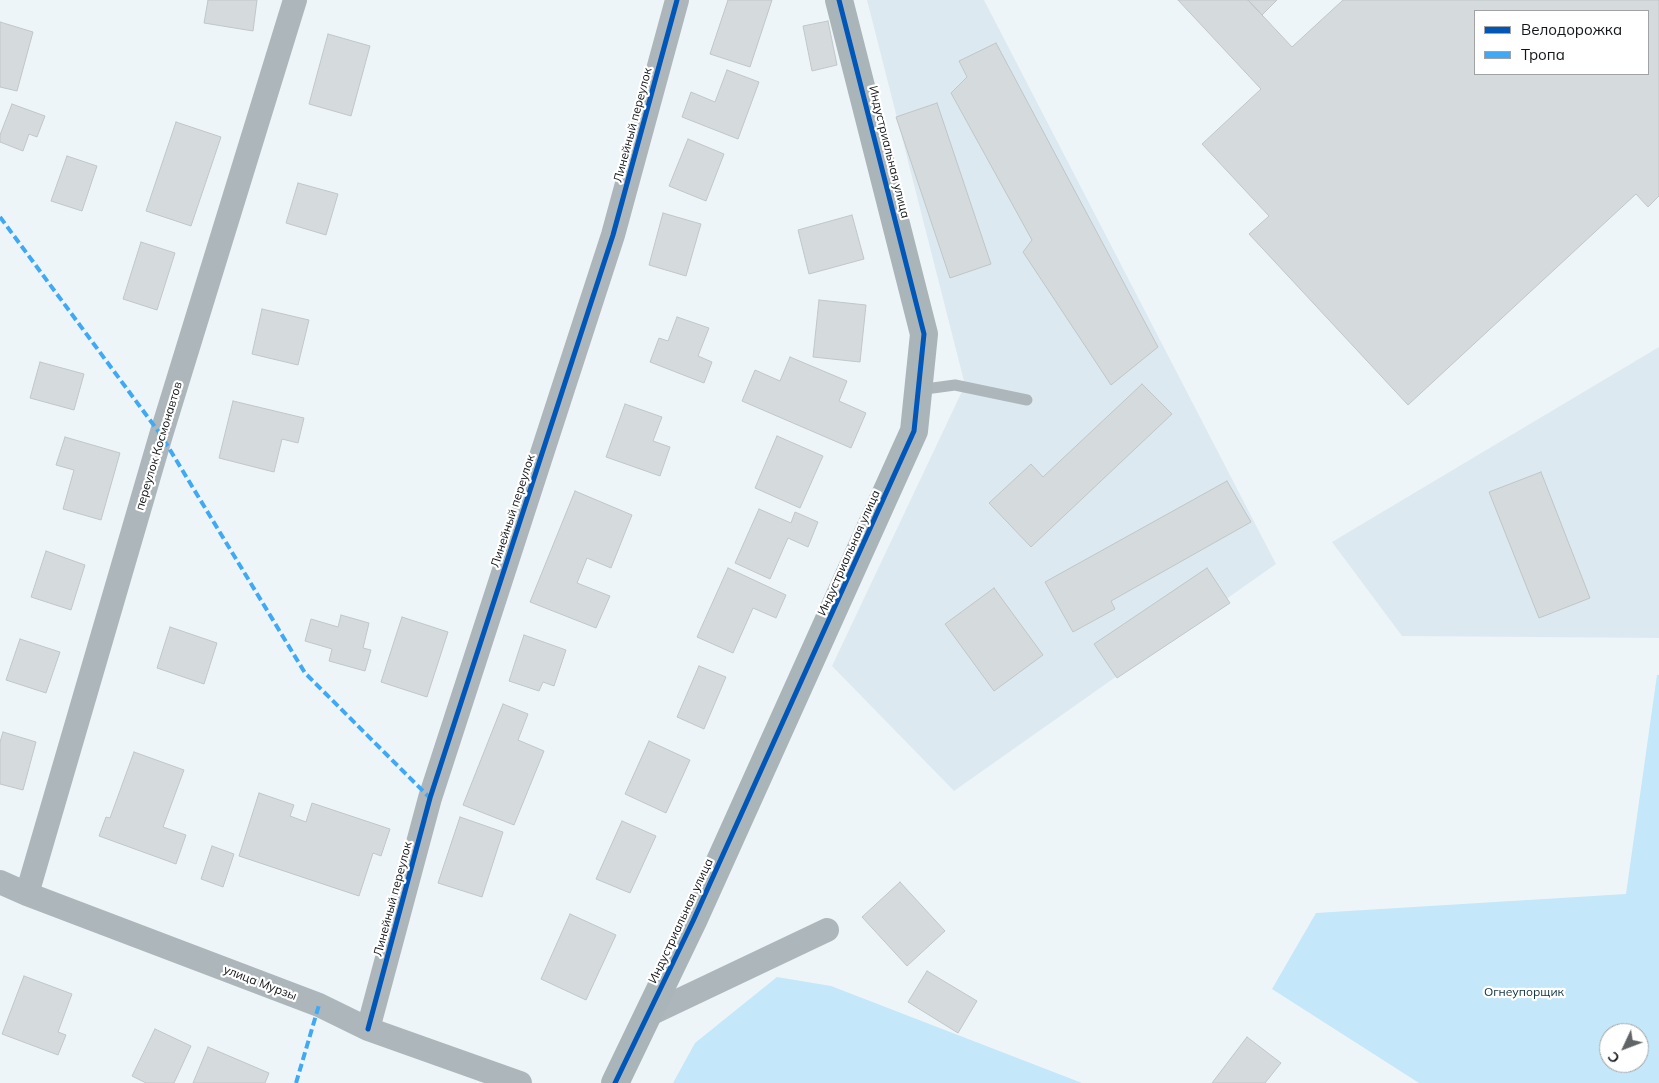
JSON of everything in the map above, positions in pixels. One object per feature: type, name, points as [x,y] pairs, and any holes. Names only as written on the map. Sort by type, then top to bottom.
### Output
[{"type":"street","name":"переулок Космонавтов","points":[[27,894],[162,435],[294,0]]},
{"type":"street","name":"Линейный переулок","points":[[368,1030],[430,798],[613,235],[677,0]]},
{"type":"street","name":"Индустриальная улица","points":[[615,1083],[697,912],[914,431],[924,334],[839,0]]},
{"type":"street","name":"улица Мурзы","points":[[0,882],[319,1005],[368,1030],[520,1083]]},
{"type":"street","points":[[648,1015],[827,930]]},
{"type":"lane","points":[[918,390],[955,385],[1027,400]]},
{"type":"shaded area","points":[[867,0],[984,0],[1276,564],[954,791],[832,666],[965,385]]},
{"type":"shaded area","points":[[1659,347],[1659,638],[1402,636],[1332,542]]},
{"type":"green space","name":"Огнеупорщик","points":[[1657,675],[1659,675],[1659,1083],[1419,1083],[1272,989],[1316,913],[1626,894]]},
{"type":"green space","points":[[777,977],[831,986],[1082,1083],[673,1083],[695,1043]]},
{"type":"building","points":[[208,0],[257,0],[253,31],[204,23]]},
{"type":"building","points":[[728,0],[772,0],[750,67],[710,54]]},
{"type":"building","points":[[1178,0],[1248,0],[1292,47],[1343,0],[1659,0],[1659,196],[1648,207],[1636,194],[1408,405],[1249,234],[1269,216],[1202,144],[1261,89]]},
{"type":"building","points":[[1248,0],[1277,0],[1262,15]]},
{"type":"building","points":[[828,21],[837,65],[812,71],[803,26]]},
{"type":"building","points":[[0,22],[33,32],[17,91],[0,87]]},
{"type":"building","points":[[328,34],[370,46],[351,116],[309,104]]},
{"type":"building","points":[[996,43],[1158,347],[1111,385],[1023,252],[1032,240],[951,93],[967,77],[959,61]]},
{"type":"building","points":[[727,70],[759,82],[738,139],[682,117],[691,92],[715,102]]},
{"type":"building","points":[[937,103],[991,264],[950,278],[896,117]]},
{"type":"building","points":[[12,104],[45,116],[37,137],[29,134],[23,151],[0,142],[0,135]]},
{"type":"building","points":[[176,122],[221,137],[191,226],[146,211]]},
{"type":"building","points":[[688,139],[724,154],[706,201],[669,186]]},
{"type":"building","points":[[67,156],[97,166],[82,211],[51,201]]},
{"type":"building","points":[[298,183],[338,194],[326,235],[286,223]]},
{"type":"building","points":[[663,213],[701,224],[686,276],[649,265]]},
{"type":"building","points":[[852,215],[864,259],[809,274],[798,230]]},
{"type":"building","points":[[141,242],[175,253],[157,310],[123,299]]},
{"type":"building","points":[[819,300],[866,305],[860,362],[813,357]]},
{"type":"building","points":[[262,309],[309,320],[298,365],[252,354]]},
{"type":"building","points":[[677,317],[709,328],[698,356],[712,362],[704,383],[650,362],[659,338],[668,341]]},
{"type":"building","points":[[790,357],[847,381],[839,401],[866,413],[851,448],[742,401],[755,370],[780,381]]},
{"type":"building","points":[[40,362],[84,374],[74,410],[30,398]]},
{"type":"building","points":[[1142,384],[1172,414],[1031,547],[989,503],[1031,464],[1043,477]]},
{"type":"building","points":[[233,401],[304,418],[298,443],[282,439],[274,472],[219,458]]},
{"type":"building","points":[[625,404],[662,417],[653,441],[670,447],[660,476],[606,457]]},
{"type":"building","points":[[777,436],[823,456],[800,508],[755,488]]},
{"type":"building","points":[[65,437],[120,453],[101,520],[63,509],[74,470],[56,465]]},
{"type":"building","points":[[1541,472],[1590,598],[1539,618],[1489,492]]},
{"type":"building","points":[[1227,481],[1251,522],[1111,601],[1115,609],[1073,632],[1045,582]]},
{"type":"building","points":[[575,491],[632,515],[611,568],[587,558],[577,583],[610,596],[596,628],[530,602]]},
{"type":"building","points":[[759,509],[791,523],[795,512],[818,522],[808,547],[788,538],[770,579],[735,563]]},
{"type":"building","points":[[46,551],[85,565],[71,610],[31,597]]},
{"type":"building","points":[[728,568],[786,595],[776,618],[753,608],[733,653],[697,637]]},
{"type":"building","points":[[1207,568],[1230,603],[1117,678],[1094,644]]},
{"type":"building","points":[[994,588],[1043,655],[994,691],[945,624]]},
{"type":"building","points":[[341,615],[369,623],[363,648],[371,650],[365,671],[329,661],[332,649],[305,641],[311,619],[338,627]]},
{"type":"building","points":[[402,617],[448,632],[427,697],[381,682]]},
{"type":"building","points":[[170,627],[217,643],[204,684],[157,668]]},
{"type":"building","points":[[524,635],[566,650],[554,686],[543,682],[539,691],[509,681]]},
{"type":"building","points":[[20,639],[60,652],[46,693],[6,680]]},
{"type":"building","points":[[699,666],[726,677],[704,729],[677,717]]},
{"type":"building","points":[[503,704],[528,714],[518,740],[544,751],[514,825],[463,805]]},
{"type":"building","points":[[3,732],[36,742],[23,790],[0,784],[0,742]]},
{"type":"building","points":[[649,741],[690,760],[666,813],[625,794]]},
{"type":"building","points":[[134,752],[184,770],[163,827],[186,835],[176,864],[99,836],[106,817],[110,818]]},
{"type":"building","points":[[259,793],[294,805],[290,816],[306,822],[312,803],[390,829],[381,856],[373,853],[359,896],[239,856]]},
{"type":"building","points":[[460,817],[503,832],[482,897],[438,883]]},
{"type":"building","points":[[622,821],[656,836],[630,893],[596,879]]},
{"type":"building","points":[[212,846],[234,854],[223,887],[201,879]]},
{"type":"building","points":[[900,882],[945,931],[907,966],[862,917]]},
{"type":"building","points":[[570,914],[616,935],[586,1000],[541,979]]},
{"type":"building","points":[[927,971],[977,1001],[958,1033],[908,1002]]},
{"type":"building","points":[[24,976],[72,994],[58,1032],[66,1035],[58,1055],[2,1034]]},
{"type":"building","points":[[155,1029],[191,1046],[174,1083],[146,1083],[132,1076]]},
{"type":"building","points":[[1247,1037],[1281,1063],[1265,1083],[1212,1083]]},
{"type":"building","points":[[208,1047],[269,1073],[265,1083],[193,1083]]},
{"type":"marked path","points":[[0,217],[161,435],[305,673],[430,798]]},
{"type":"marked path","points":[[296,1083],[319,1005]]},
{"type":"cycle path","points":[[368,1029],[430,798],[613,235],[677,0]]},
{"type":"cycle path","points":[[615,1083],[693,921],[914,431],[924,334],[839,0]]}]
